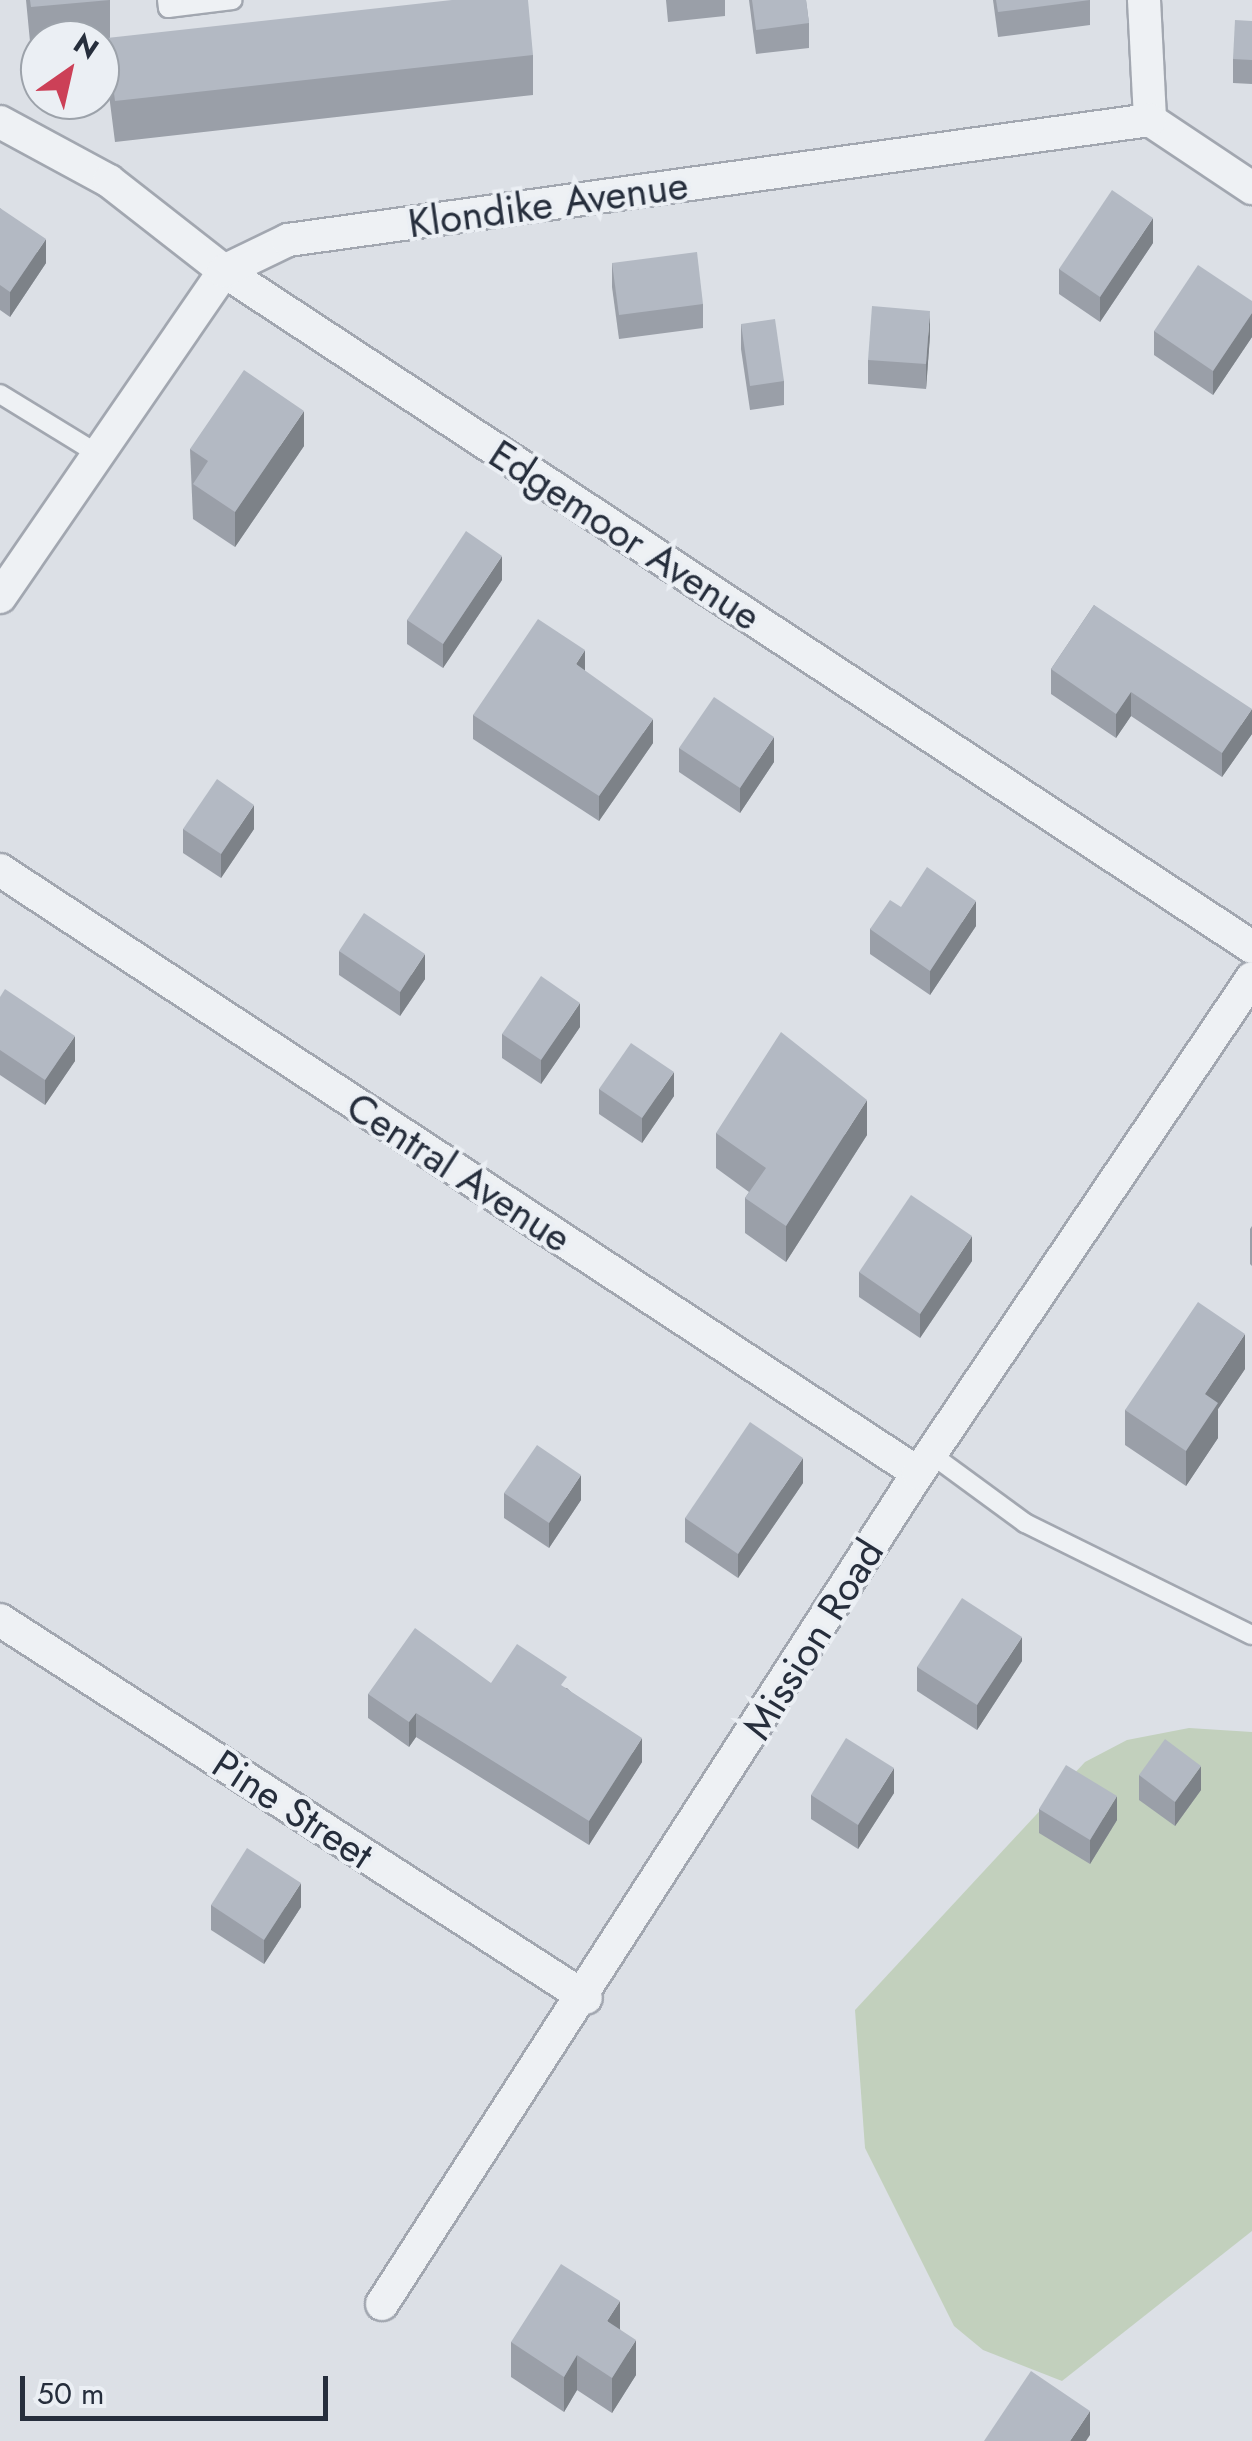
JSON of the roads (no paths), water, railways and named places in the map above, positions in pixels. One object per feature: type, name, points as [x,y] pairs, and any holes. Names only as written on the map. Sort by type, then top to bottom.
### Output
[{"type":"street","points":[[1144,0],[1150,120],[1252,188]]},
{"type":"street","name":"Klondike Avenue","points":[[0,597],[224,271],[288,240],[1150,120]]},
{"type":"street","name":"Edgemoor Avenue","points":[[0,122],[109,181],[224,271],[1252,947]]},
{"type":"street","name":"Central Avenue","points":[[0,870],[924,1463]]},
{"type":"street","name":"Mission Road","points":[[382,2304],[586,1998],[924,1463],[1252,978]]},
{"type":"street","name":"Pine Street","points":[[0,1620],[586,1998]]},
{"type":"lane","points":[[167,0],[168,8],[234,0]]},
{"type":"lane","points":[[0,394],[98,454]]},
{"type":"lane","points":[[924,1463],[1024,1523],[1252,1634]]}]
